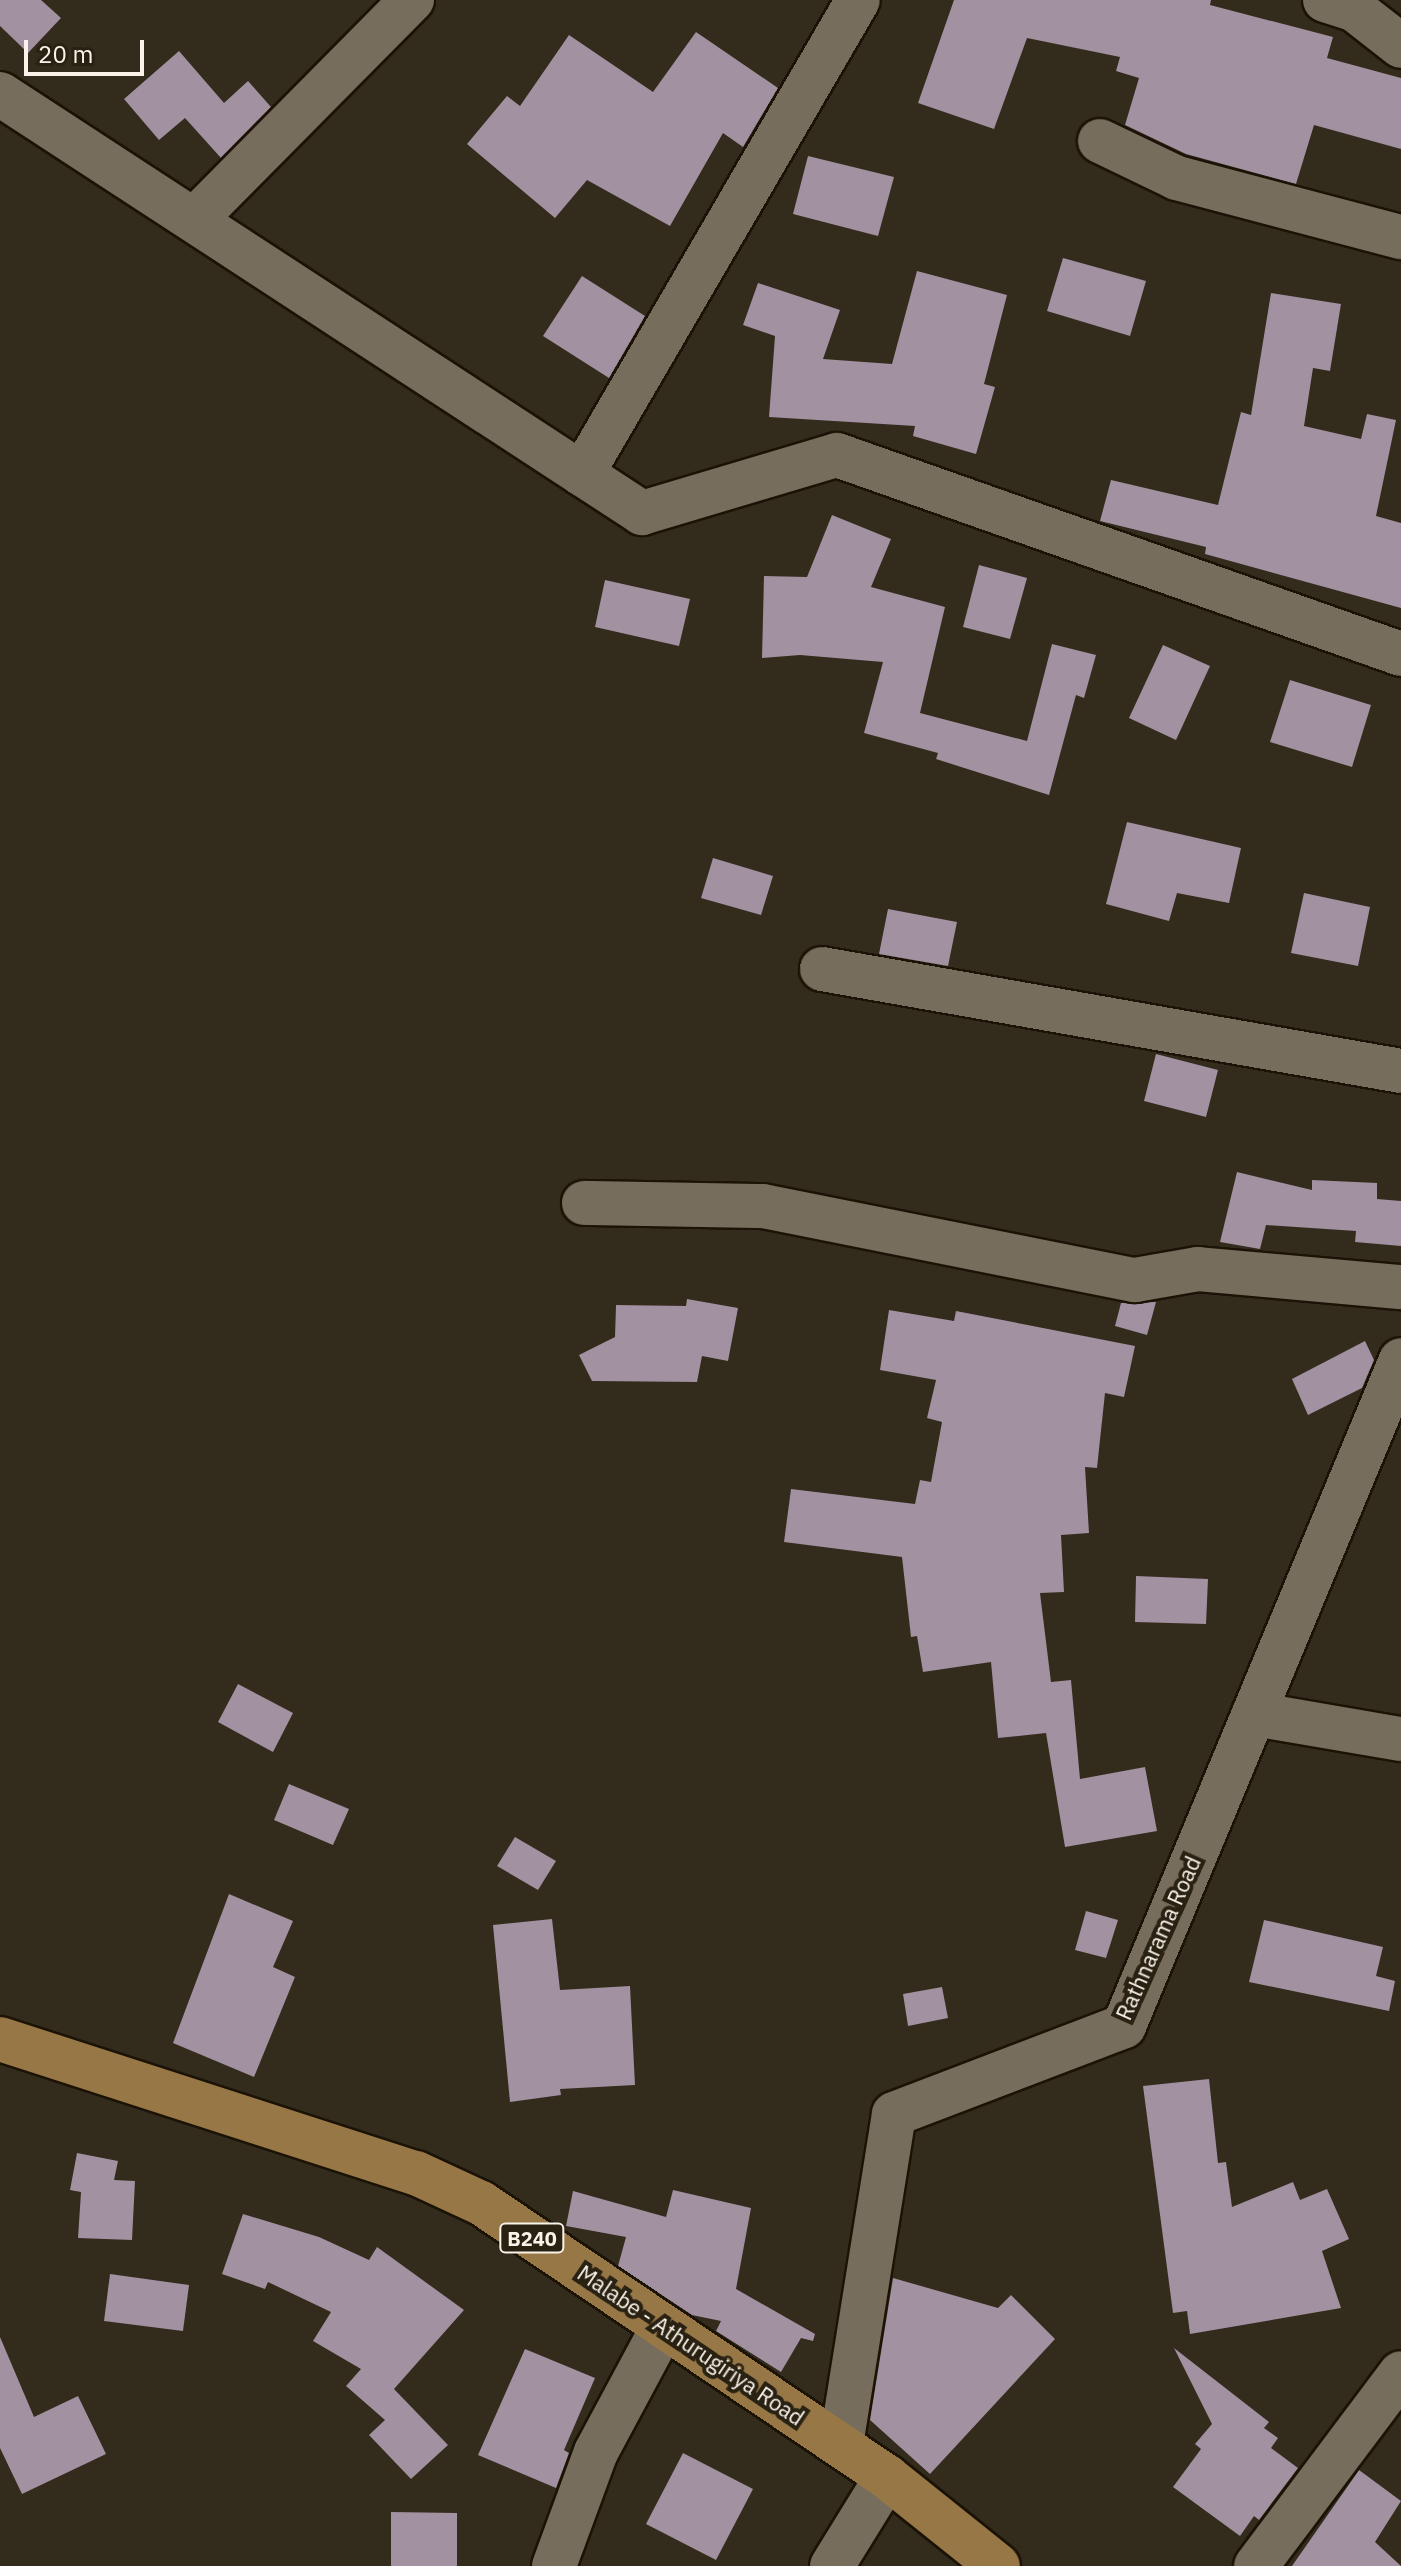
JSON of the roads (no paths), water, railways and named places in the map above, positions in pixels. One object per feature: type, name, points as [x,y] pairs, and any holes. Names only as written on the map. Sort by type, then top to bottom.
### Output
[{"type":"main road","name":"Malabe - Athurugiriya Road","points":[[0,2039],[416,2173],[481,2203],[887,2477],[998,2566]]},
{"type":"street","points":[[194,220],[412,0]]},
{"type":"street","points":[[582,474],[858,0]]},
{"type":"street","points":[[1325,0],[1355,10],[1401,46]]},
{"type":"street","points":[[0,94],[642,513],[837,455],[1401,654]]},
{"type":"street","points":[[1100,141],[1177,178],[1401,237]]},
{"type":"street","points":[[822,969],[1401,1071]]},
{"type":"street","points":[[584,1203],[763,1206],[1135,1280],[1198,1269],[1401,1287]]},
{"type":"street","name":"Rathnarama Road","points":[[841,2445],[894,2114],[1124,2026],[1401,1360]]},
{"type":"street","points":[[1254,1714],[1401,1739]]},
{"type":"street","points":[[554,2566],[596,2452],[663,2327]]},
{"type":"street","points":[[1256,2566],[1401,2373]]},
{"type":"street","points":[[832,2566],[887,2477]]}]
